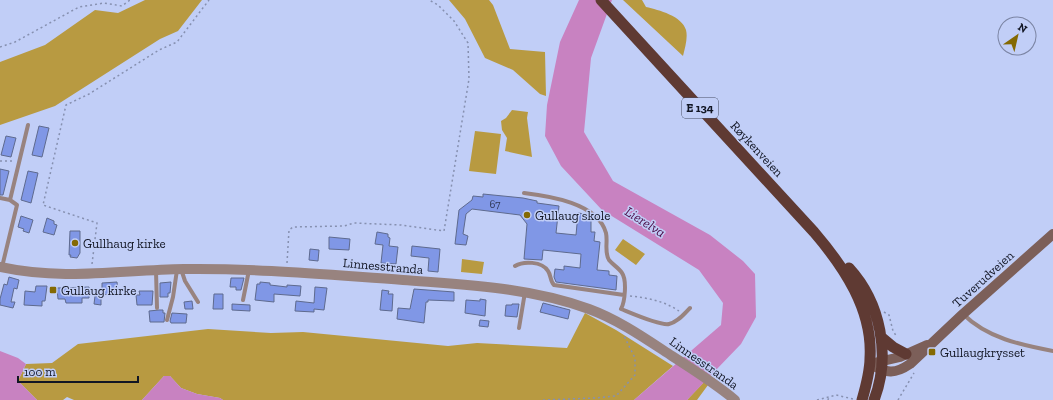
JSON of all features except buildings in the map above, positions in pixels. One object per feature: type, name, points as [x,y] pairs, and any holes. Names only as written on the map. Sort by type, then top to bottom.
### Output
[{"type":"highway","name":"Røykenveien","points":[[601,0],[859,280],[868,295],[876,315],[881,337],[882,366],[874,400]]},
{"type":"highway","name":"Røykenveien","points":[[828,247],[846,274],[860,301],[868,332],[870,364],[862,400]]},
{"type":"highway","points":[[881,337],[892,347],[906,354]]},
{"type":"main road","name":"Tuverudveien","points":[[870,364],[882,366],[892,372],[900,371],[918,358],[963,314],[1053,234]]},
{"type":"main road","name":"Tuverudveien","points":[[882,366],[931,344]]},
{"type":"street","name":"Linnesstranda","points":[[1,267],[30,273],[53,275],[179,269],[249,269],[459,285],[525,292],[567,301],[623,325],[710,381],[735,400]]},
{"type":"lane","points":[[10,200],[28,125]]},
{"type":"lane","points":[[524,193],[557,198],[570,203],[592,214],[601,223],[606,234],[606,254],[622,274],[625,282],[623,305],[621,309],[668,324],[672,323],[690,308]]},
{"type":"lane","points":[[0,198],[10,200],[17,205],[1,267]]},
{"type":"lane","points":[[515,266],[519,264],[539,264],[546,268],[554,285],[624,295]]},
{"type":"lane","points":[[179,269],[198,302]]},
{"type":"lane","points":[[167,320],[179,269]]},
{"type":"lane","points":[[243,300],[249,269]]},
{"type":"lane","points":[[156,270],[157,308]]},
{"type":"lane","points":[[519,328],[525,292]]},
{"type":"lane","points":[[963,314],[978,327],[998,336],[1053,351]]},
{"type":"path","points":[[0,47],[15,42],[79,7],[104,3],[122,6],[130,0]]},
{"type":"path","points":[[92,274],[93,245],[97,223],[43,205],[66,105],[89,94],[158,50],[177,42],[209,0]]},
{"type":"path","points":[[286,272],[289,230],[293,227],[344,226],[354,223],[401,225],[444,231],[469,79],[468,43],[454,21],[438,5],[430,0]]},
{"type":"path","points":[[0,160],[11,162],[15,160],[20,162]]},
{"type":"path","points":[[624,295],[651,299],[672,306],[684,314]]},
{"type":"path","points":[[876,315],[884,312],[889,315],[894,333],[900,341]]},
{"type":"path","points":[[543,400],[616,396],[635,375],[635,358],[623,334]]},
{"type":"path","points":[[898,400],[917,369]]},
{"type":"path","points":[[817,400],[829,396],[840,395],[856,400]]},
{"type":"path","points":[[828,400],[829,396]]},
{"type":"shaded area","points":[[145,0],[202,0],[178,31],[160,39],[55,106],[0,125],[0,62],[45,45],[95,10],[118,13]]},
{"type":"shaded area","points":[[449,0],[489,0],[493,5],[510,49],[545,52],[546,96],[540,94],[513,70],[485,58],[465,19]]},
{"type":"shaded area","points":[[623,0],[642,0],[646,7],[669,14],[680,21],[684,25],[687,33],[683,56]]},
{"type":"shaded area","points":[[512,110],[528,112],[527,118],[532,157],[505,151],[507,138],[502,130],[501,121],[506,118]]},
{"type":"shaded area","points":[[475,131],[501,134],[496,174],[469,171]]},
{"type":"shaded area","points":[[623,239],[645,254],[636,265],[615,250]]},
{"type":"shaded area","points":[[462,259],[484,262],[482,274],[461,272]]},
{"type":"shaded area","points":[[585,313],[616,330],[673,366],[634,400],[223,400],[220,398],[197,394],[181,388],[170,376],[164,376],[142,400],[74,400],[67,397],[63,400],[37,400],[18,381],[26,364],[52,363],[78,344],[208,329],[271,333],[303,332],[448,346],[477,343],[567,348]]},
{"type":"shaded area","points":[[704,382],[708,385],[697,400],[687,400]]},
{"type":"water","name":"Lierelva","points":[[579,0],[612,0],[591,58],[584,132],[613,181],[710,235],[743,261],[755,274],[756,317],[741,344],[687,400],[634,400],[721,325],[723,303],[699,270],[602,210],[561,166],[545,136],[547,105],[560,42]]},
{"type":"water","points":[[0,351],[18,358],[26,364],[18,381],[37,400],[0,400]]},
{"type":"water","points":[[164,376],[170,376],[181,388],[197,394],[220,398],[223,400],[142,400]]},
{"type":"place","name":"Gullaug skole","points":[[527,215]]},
{"type":"place","name":"Gullhaug kirke","points":[[75,243]]},
{"type":"place","name":"Gullaug kirke","points":[[53,290]]},
{"type":"place","name":"Gullaugkrysset","points":[[932,352]]}]
